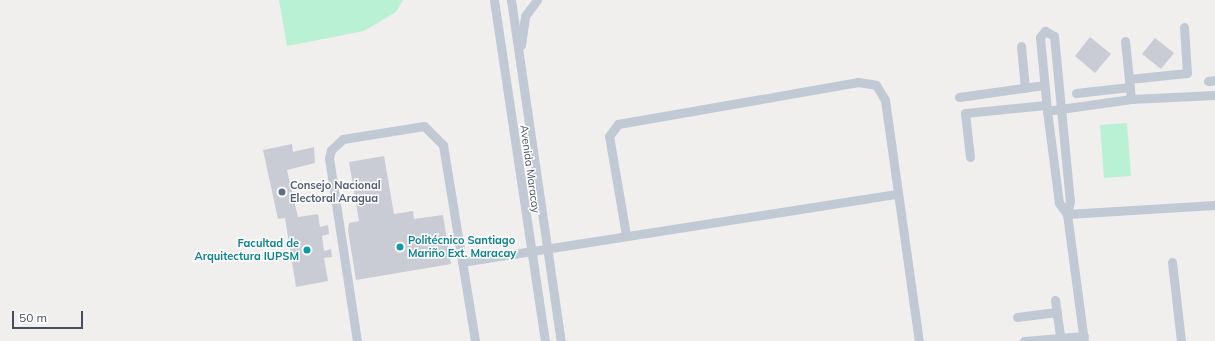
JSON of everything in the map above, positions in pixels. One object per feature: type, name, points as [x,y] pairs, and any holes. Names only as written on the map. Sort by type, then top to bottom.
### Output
[{"type":"street","name":"Avenida Maracay","points":[[494,0],[530,253],[545,341]]},
{"type":"street","name":"Avenida Maracay","points":[[511,0],[561,341]]},
{"type":"street","points":[[519,52],[525,16],[537,0]]},
{"type":"street","points":[[1076,92],[1187,73],[1189,68],[1184,27]]},
{"type":"street","points":[[1024,341],[1060,337],[1084,339],[1067,214],[1070,201],[1059,109],[1054,36],[1049,31],[1040,36],[1046,108],[1059,203],[1067,214]]},
{"type":"street","points":[[1125,41],[1131,99]]},
{"type":"street","points":[[1021,46],[1025,88]]},
{"type":"street","points":[[626,235],[609,136],[618,124],[858,82],[876,85],[885,100],[897,194],[919,341]]},
{"type":"street","points":[[959,97],[1044,85]]},
{"type":"street","points":[[970,157],[965,113],[1046,108],[1059,109],[1131,99],[1215,95]]},
{"type":"street","points":[[356,341],[329,158],[337,143],[343,139],[424,126],[433,131],[443,145],[475,341]]},
{"type":"street","points":[[462,262],[530,253],[626,235],[897,194]]},
{"type":"street","points":[[1067,214],[1215,205]]},
{"type":"street","points":[[1172,262],[1181,341]]},
{"type":"street","points":[[1056,300],[1060,337]]},
{"type":"street","points":[[1017,317],[1057,312]]},
{"type":"green space","points":[[279,0],[403,0],[396,12],[364,31],[287,46]]},
{"type":"green space","points":[[1127,123],[1131,176],[1104,178],[1100,125]]},
{"type":"building","points":[[1090,37],[1111,54],[1095,73],[1075,56]]},
{"type":"building","points":[[1155,38],[1174,53],[1161,69],[1142,54]]},
{"type":"building","points":[[292,144],[293,152],[314,147],[315,163],[287,170],[298,217],[318,214],[320,227],[328,225],[329,234],[322,236],[324,251],[331,249],[332,257],[324,258],[328,281],[296,287],[285,218],[278,219],[263,150]]},
{"type":"building","name":"Politécnico Santiago Mariño Ext. Maracay","points":[[384,156],[394,214],[413,211],[414,219],[443,215],[451,264],[356,280],[348,230],[349,223],[359,221],[349,162]]},
{"type":"place","name":"Consejo Nacional Electoral Aragua","points":[[282,192]]},
{"type":"place","name":"Politécnico Santiago Mariño Ext. Maracay","points":[[400,247]]},
{"type":"place","name":"Facultad de Arquitectura IUPSM","points":[[307,250]]}]
